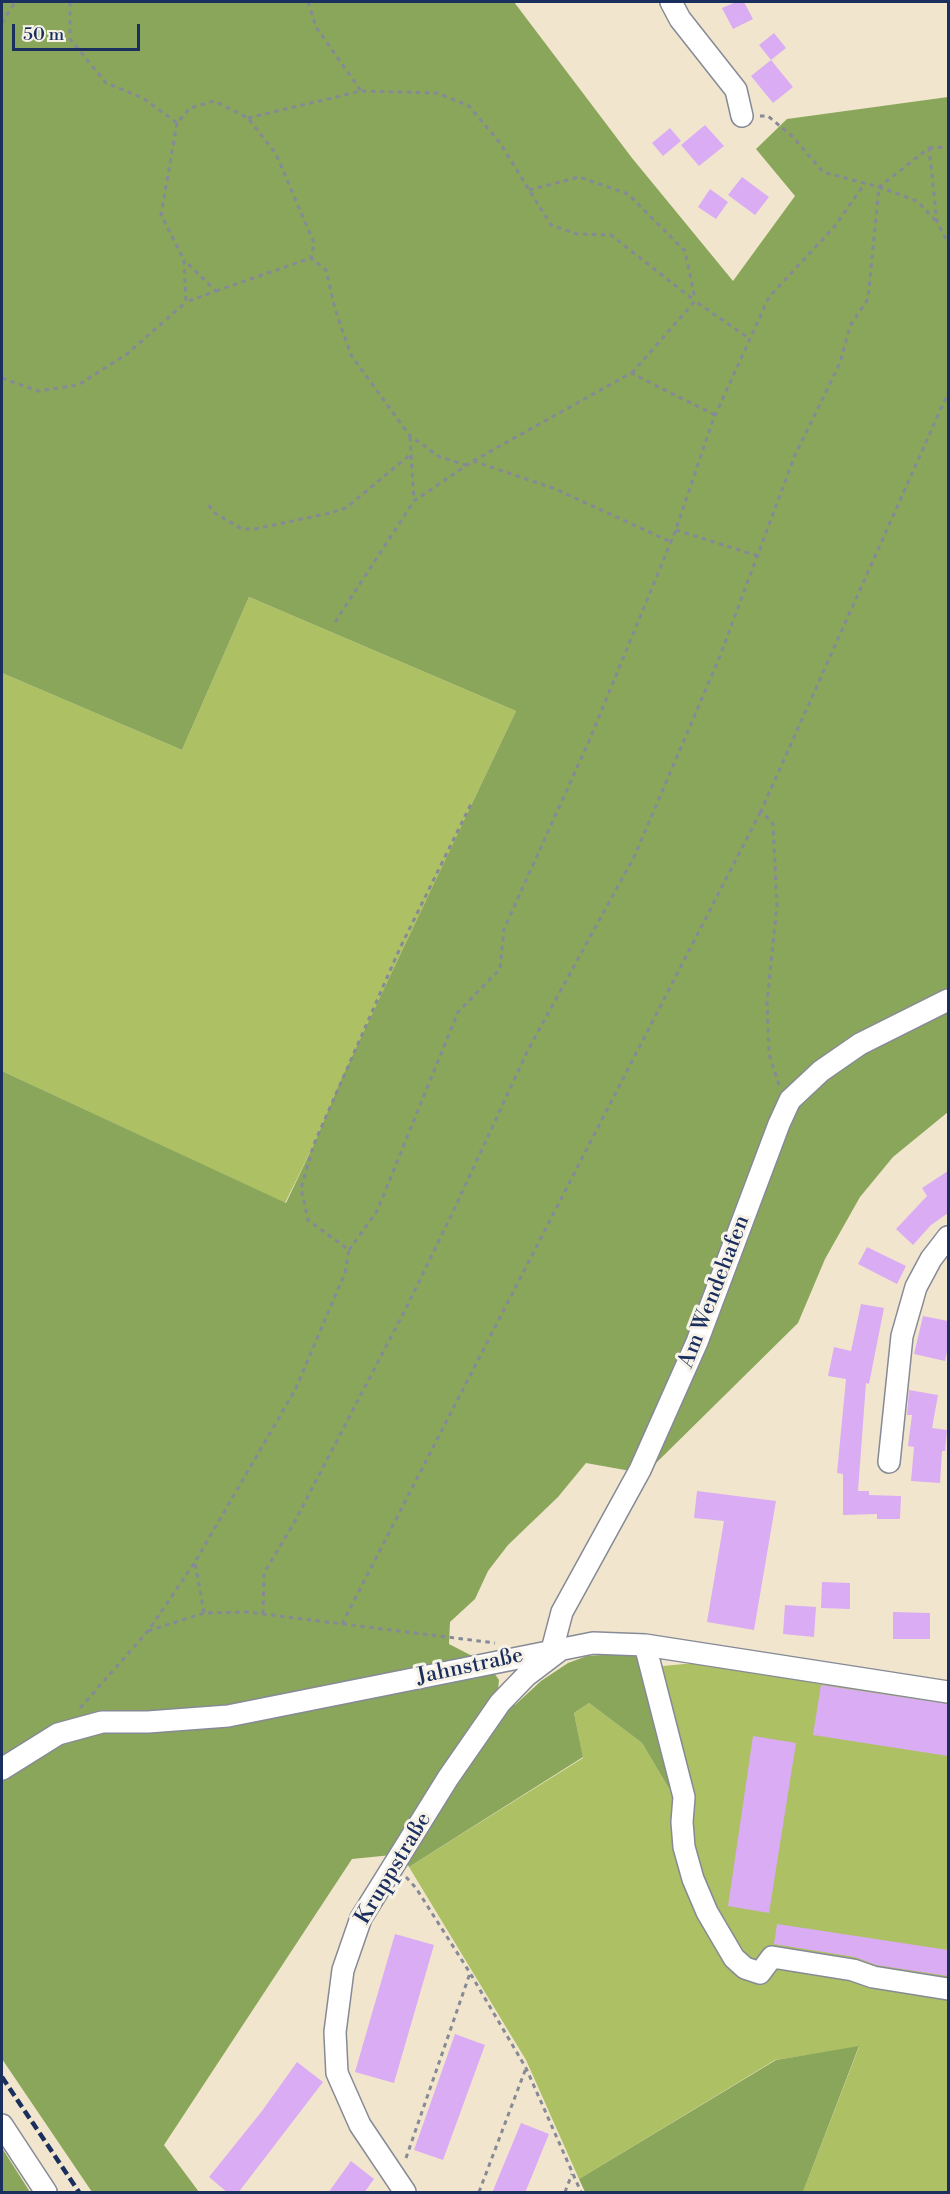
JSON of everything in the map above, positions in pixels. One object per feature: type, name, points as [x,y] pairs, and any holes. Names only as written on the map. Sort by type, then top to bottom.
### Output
[{"type":"street","points":[[671,2],[680,19],[736,90],[742,116]]},
{"type":"street","name":"Am Wendehafen","points":[[558,1649],[562,1612],[640,1470],[697,1342],[790,1100],[821,1071],[860,1044],[948,1000]]},
{"type":"street","points":[[889,1462],[902,1336],[916,1287],[931,1259],[948,1237]]},
{"type":"street","name":"Jahnstraße","points":[[2,1769],[58,1734],[102,1722],[147,1722],[228,1716],[593,1643],[645,1645],[948,1692]]},
{"type":"street","points":[[645,1645],[684,1797],[682,1822],[684,1847],[693,1879],[707,1912],[734,1958],[745,1968],[760,1973],[772,1957],[948,1989]]},
{"type":"street","name":"Kruppstraße","points":[[401,2187],[360,2125],[337,2073],[335,2032],[343,1970],[361,1918],[448,1778],[500,1703],[526,1676],[558,1649]]},
{"type":"street","points":[[2,2125],[46,2193]]},
{"type":"path","points":[[2,23],[15,2]]},
{"type":"path","points":[[72,2],[70,39],[106,83],[143,98],[177,123]]},
{"type":"path","points":[[308,2],[316,27],[361,91]]},
{"type":"path","points":[[248,118],[361,91],[437,93],[469,106],[500,143],[551,225],[577,234],[611,235],[695,301],[750,339]]},
{"type":"path","points":[[216,291],[184,260],[161,215],[177,123],[190,108],[214,100],[248,118],[276,154],[314,243],[311,258]]},
{"type":"path","points":[[742,116],[768,116],[793,137],[823,172],[879,187],[917,201],[937,222],[948,243]]},
{"type":"path","points":[[263,1614],[264,1573],[299,1514],[405,1310],[528,1050],[635,855],[720,656],[795,455],[840,363],[850,326],[868,299],[879,187],[929,148],[948,147]]},
{"type":"path","points":[[929,148],[937,222]]},
{"type":"path","points":[[528,190],[579,177],[628,194],[685,251],[695,301]]},
{"type":"path","points":[[80,1708],[148,1631],[195,1562],[295,1390],[345,1273],[349,1250],[376,1211],[458,1012],[500,969],[504,929],[589,741],[676,530],[715,415],[769,297],[835,226],[865,183]]},
{"type":"path","points":[[2,378],[38,391],[78,385],[127,354],[186,302],[311,258]]},
{"type":"path","points":[[311,258],[326,270],[335,309],[351,355],[410,436],[440,457],[466,465]]},
{"type":"path","points":[[184,260],[186,302]]},
{"type":"path","points":[[335,622],[414,501],[473,460],[631,373],[695,301]]},
{"type":"path","points":[[631,373],[715,415]]},
{"type":"path","points":[[342,1624],[761,811],[948,393]]},
{"type":"path","points":[[410,436],[414,501]]},
{"type":"path","points":[[210,505],[213,512],[242,529],[255,529],[330,513],[346,508],[411,454]]},
{"type":"path","points":[[473,460],[553,488],[671,542]]},
{"type":"path","points":[[676,530],[758,556]]},
{"type":"path","points":[[349,1250],[308,1220],[301,1188],[314,1144],[342,1077],[400,948],[471,804]]},
{"type":"path","points":[[761,811],[773,824],[777,904],[767,1003],[769,1054],[786,1109]]},
{"type":"path","points":[[195,1562],[204,1612]]},
{"type":"path","points":[[148,1631],[204,1612],[247,1612],[504,1644]]},
{"type":"path","points":[[396,1864],[416,1888],[526,2068],[581,2193]]},
{"type":"path","points":[[401,2187],[470,1973]]},
{"type":"path","points":[[478,2193],[526,2068]]},
{"type":"path","points":[[565,2193],[572,2174]]},
{"type":"green space","points":[[2,2],[514,2],[632,158],[733,281],[795,196],[756,149],[787,119],[948,97],[948,1112],[893,1157],[860,1197],[825,1259],[798,1323],[653,1466],[640,1470],[625,1470],[586,1463],[558,1497],[508,1545],[488,1571],[475,1599],[450,1622],[449,1644],[476,1658],[492,1670],[499,1680],[498,1690],[515,1705],[541,1681],[568,1663],[587,1656],[631,1653],[652,1667],[681,1783],[668,1787],[642,1743],[589,1703],[574,1713],[583,1757],[409,1867],[402,1854],[352,1859],[164,2145],[199,2192],[92,2192],[2,2059],[2,1071],[286,1203],[342,1077],[516,711],[249,597],[182,750],[2,673]]},
{"type":"green space","points":[[249,597],[516,711],[342,1077],[314,1144],[285,1203],[2,1071],[2,673],[182,750]]},
{"type":"green space","points":[[710,1664],[948,1697],[948,2192],[803,2192],[859,2047],[775,2060],[579,2179],[526,2060],[409,1867],[583,1758],[574,1713],[589,1703],[642,1743],[668,1787],[652,1667]]},
{"type":"green space","points":[[859,2046],[803,2192],[585,2192],[579,2179],[776,2060]]},
{"type":"green space","points":[[2,2148],[30,2192],[2,2192]]},
{"type":"building","points":[[736,2],[744,2],[753,19],[733,29],[722,8]]},
{"type":"building","points":[[774,33],[786,48],[771,60],[759,45]]},
{"type":"building","points":[[771,60],[793,87],[773,103],[751,76]]},
{"type":"building","points":[[705,125],[724,146],[699,166],[681,145]]},
{"type":"building","points":[[670,128],[681,141],[663,156],[652,143]]},
{"type":"building","points":[[742,177],[769,197],[755,215],[728,195]]},
{"type":"building","points":[[710,189],[728,202],[716,219],[698,207]]},
{"type":"building","points":[[948,1171],[948,1213],[931,1225],[913,1245],[896,1229],[927,1196],[922,1188]]},
{"type":"building","points":[[867,1247],[906,1266],[897,1284],[858,1264]]},
{"type":"building","points":[[861,1304],[884,1308],[869,1384],[866,1383],[858,1491],[869,1491],[869,1495],[901,1496],[900,1519],[877,1519],[877,1514],[843,1515],[843,1474],[837,1473],[846,1379],[828,1376],[834,1347],[851,1351]]},
{"type":"building","points":[[923,1316],[948,1321],[948,1347],[945,1361],[914,1354]]},
{"type":"building","points":[[909,1390],[938,1395],[932,1428],[947,1430],[945,1451],[942,1451],[940,1483],[911,1481],[914,1447],[908,1446],[912,1415],[907,1415]]},
{"type":"building","points":[[697,1491],[776,1501],[754,1630],[707,1622],[724,1521],[694,1518]]},
{"type":"building","points":[[822,1582],[850,1583],[850,1609],[821,1608]]},
{"type":"building","points":[[785,1605],[816,1607],[814,1637],[783,1634]]},
{"type":"building","points":[[893,1612],[930,1613],[930,1639],[893,1639]]},
{"type":"building","points":[[821,1685],[948,1704],[948,1756],[813,1735]]},
{"type":"building","points":[[753,1736],[796,1743],[769,1913],[728,1906]]},
{"type":"building","points":[[777,1924],[948,1950],[948,1976],[876,1965],[855,1957],[774,1944]]},
{"type":"building","points":[[395,1934],[434,1945],[394,2083],[355,2072]]},
{"type":"building","points":[[455,2034],[485,2045],[443,2160],[414,2150]]},
{"type":"building","points":[[297,2062],[323,2082],[238,2193],[228,2193],[209,2177],[262,2111]]},
{"type":"building","points":[[521,2123],[549,2134],[525,2193],[492,2193]]},
{"type":"building","points":[[351,2161],[374,2179],[364,2193],[328,2193]]},
{"type":"railway","points":[[2,2077],[79,2192]]}]
